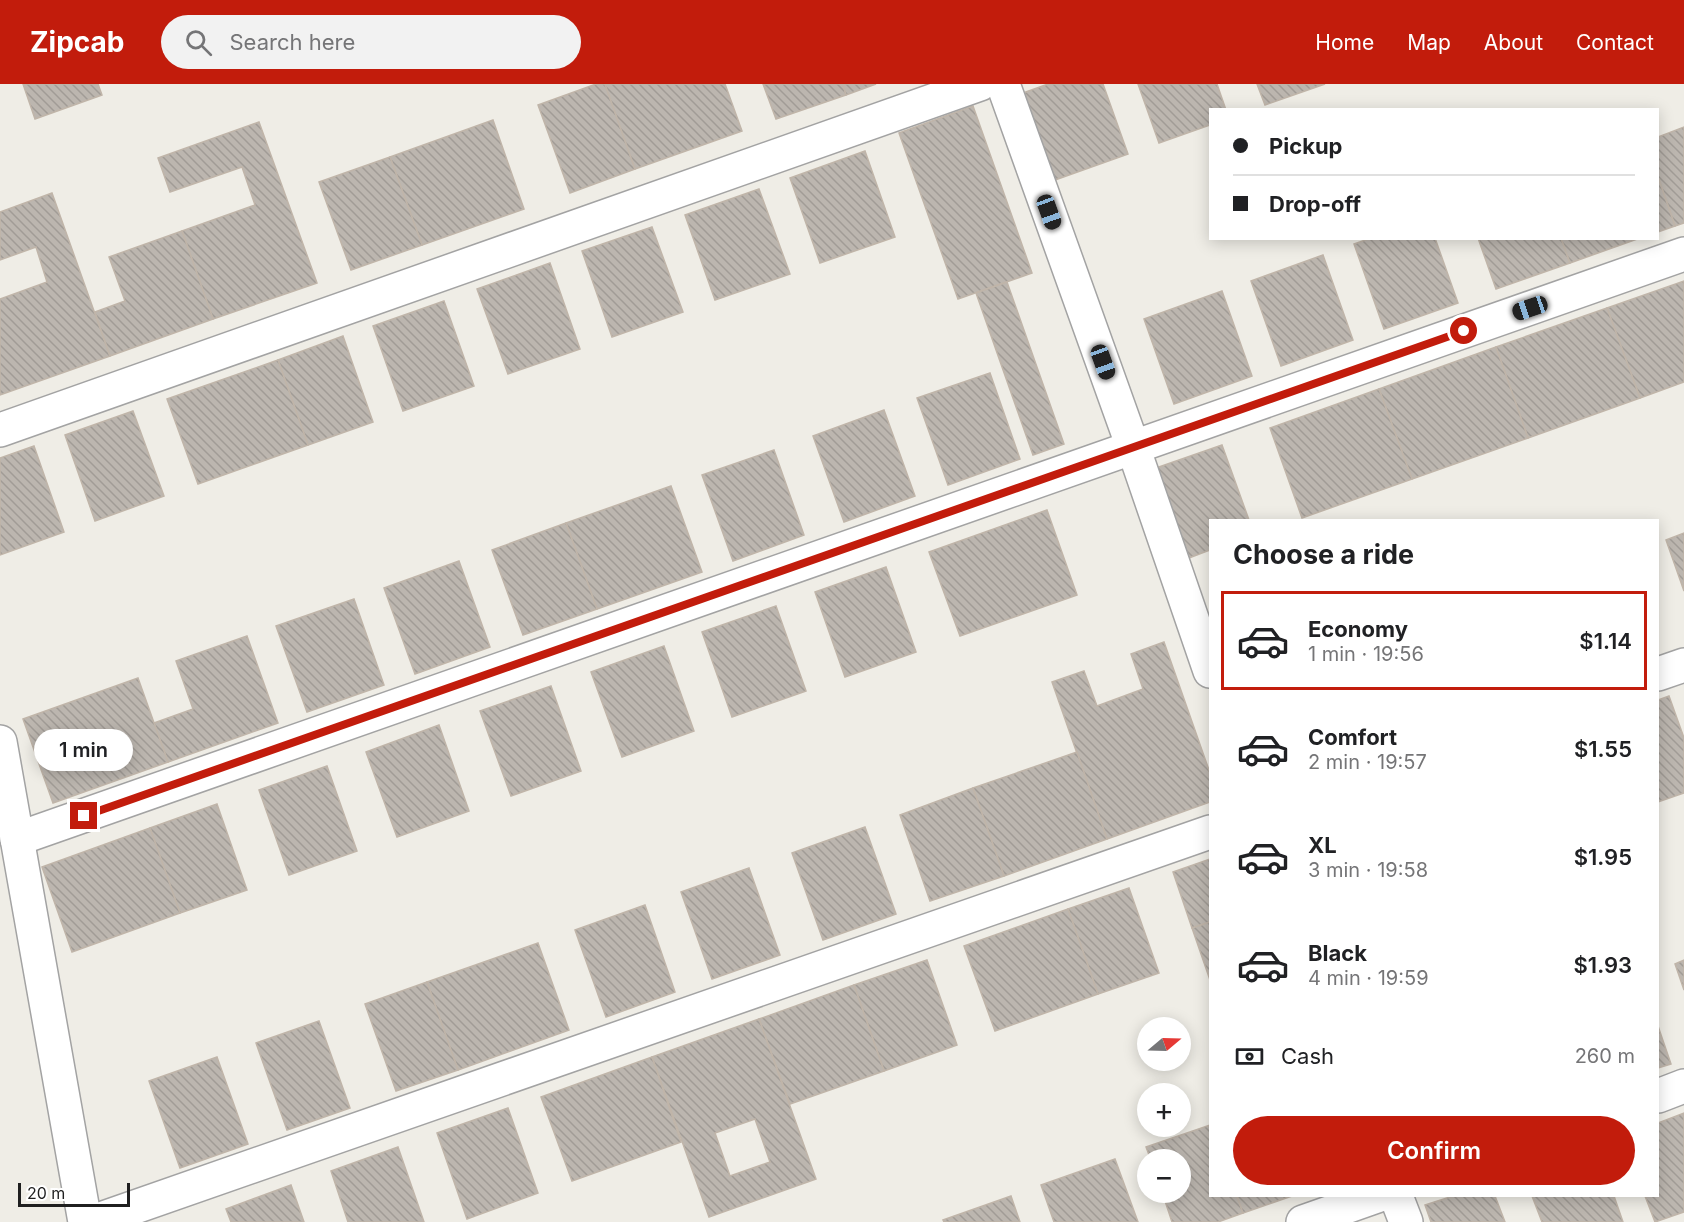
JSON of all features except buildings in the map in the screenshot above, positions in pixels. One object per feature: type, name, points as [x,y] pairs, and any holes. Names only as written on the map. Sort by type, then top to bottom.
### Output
[{"type":"street","points":[[0,430],[980,84]]},
{"type":"street","points":[[1003,84],[1133,447],[1209,668]]},
{"type":"street","points":[[17,839],[1684,254]]},
{"type":"street","points":[[1659,674],[1684,665]]},
{"type":"street","points":[[0,742],[85,1222]]},
{"type":"street","points":[[92,1222],[1209,832]]},
{"type":"street","points":[[1659,1096],[1684,1086]]},
{"type":"street","points":[[1303,1222],[1374,1197]]},
{"type":"street","points":[[1396,1197],[1406,1222]]},
{"type":"route","points":[[84,816],[1464,331]]}]
